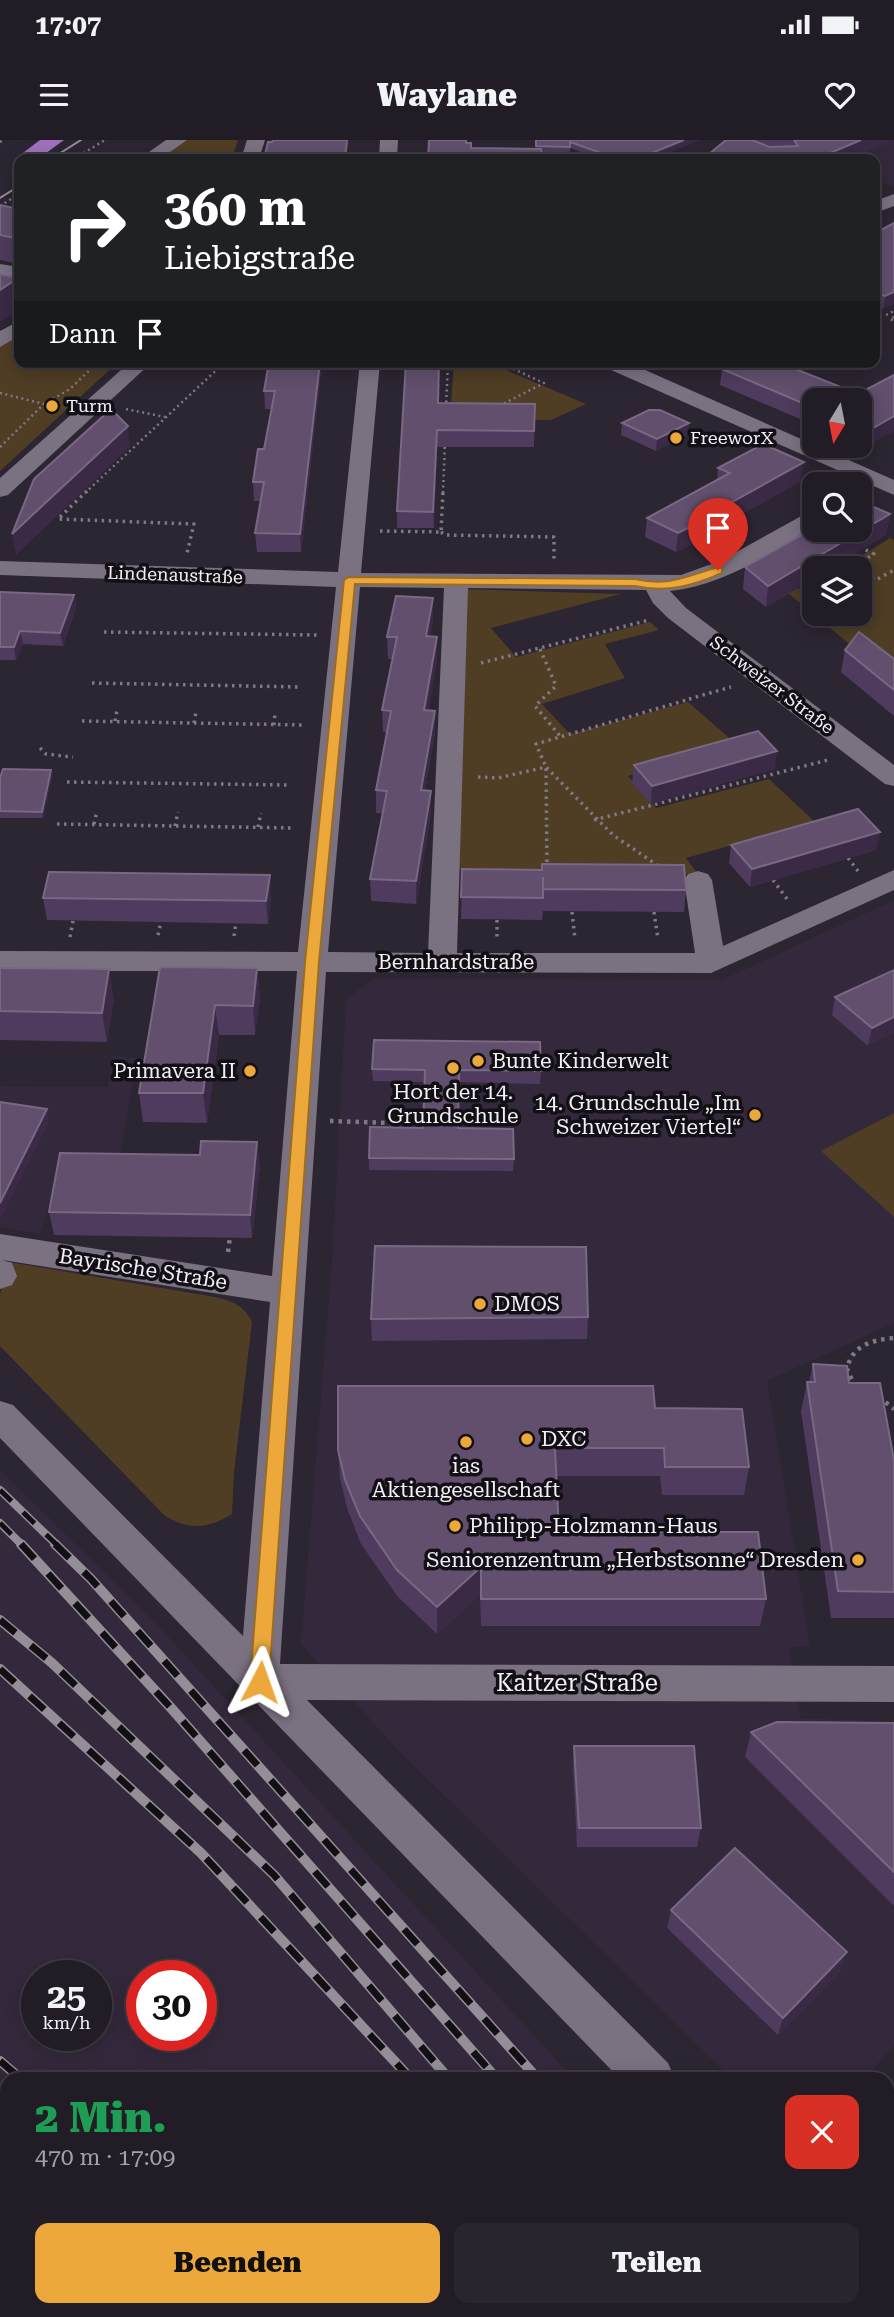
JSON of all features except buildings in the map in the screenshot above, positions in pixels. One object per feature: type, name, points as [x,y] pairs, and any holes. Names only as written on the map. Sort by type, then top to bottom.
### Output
[{"type":"main road","points":[[12,152],[54,140]]},
{"type":"street","points":[[156,154],[178,140]]},
{"type":"street","points":[[0,490],[135,368]]},
{"type":"street","points":[[260,1682],[286,1291],[302,1119],[312,962],[369,368]]},
{"type":"street","points":[[623,368],[881,481]]},
{"type":"street","name":"Lindenaustraße","points":[[0,568],[349,580],[635,582],[656,587],[695,581],[741,559],[802,523]]},
{"type":"street","points":[[442,962],[456,580]]},
{"type":"street","name":"Schweizer Straße","points":[[656,587],[661,598],[677,613],[765,677],[894,778]]},
{"type":"street","name":"Bernhardstraße","points":[[0,961],[711,963],[894,879]]},
{"type":"street","points":[[698,880],[711,963]]},
{"type":"street","name":"Bayrische Straße","points":[[0,1247],[286,1291]]},
{"type":"street","points":[[0,1415],[645,2072]]},
{"type":"street","name":"Kaitzer Straße","points":[[260,1682],[894,1684]]},
{"type":"path","points":[[82,154],[105,140]]},
{"type":"path","points":[[886,314],[894,311]]},
{"type":"path","points":[[1,445],[44,404],[70,389],[93,368]]},
{"type":"path","points":[[194,524],[58,519],[219,368]]},
{"type":"path","points":[[446,416],[448,368]]},
{"type":"path","points":[[494,409],[544,383],[511,368]]},
{"type":"path","points":[[0,393],[44,404]]},
{"type":"path","points":[[97,403],[166,418]]},
{"type":"path","points":[[441,532],[445,432]]},
{"type":"path","points":[[54,507],[68,510]]},
{"type":"path","points":[[355,531],[441,532],[445,536],[554,537],[553,581]]},
{"type":"path","points":[[864,549],[874,554],[871,556]]},
{"type":"path","points":[[741,559],[802,588]]},
{"type":"path","points":[[872,578],[876,580],[894,570]]},
{"type":"path","points":[[474,664],[677,613]]},
{"type":"path","points":[[136,633],[137,624]]},
{"type":"path","points":[[206,633],[207,625]]},
{"type":"path","points":[[290,634],[291,626]]},
{"type":"path","points":[[104,632],[342,635]]},
{"type":"path","points":[[540,649],[556,686],[535,706],[561,736]]},
{"type":"path","points":[[698,880],[682,880],[629,850],[594,820],[546,767],[537,744],[685,698],[690,699],[765,677]]},
{"type":"path","points":[[92,683],[301,687]]},
{"type":"path","points":[[115,721],[117,710]]},
{"type":"path","points":[[194,723],[196,712]]},
{"type":"path","points":[[274,724],[275,713]]},
{"type":"path","points":[[82,721],[333,726]]},
{"type":"path","points":[[40,748],[46,754],[73,757]]},
{"type":"path","points":[[594,820],[767,775],[771,777],[779,772],[859,751]]},
{"type":"path","points":[[449,776],[498,778],[546,767]]},
{"type":"path","points":[[546,767],[547,877]]},
{"type":"path","points":[[67,782],[288,785]]},
{"type":"path","points":[[94,824],[97,811]]},
{"type":"path","points":[[175,826],[178,812]]},
{"type":"path","points":[[258,827],[261,813]]},
{"type":"path","points":[[57,824],[323,829]]},
{"type":"path","points":[[302,1119],[424,1124]]},
{"type":"path","points":[[862,1392],[849,1377],[848,1361],[852,1353],[871,1341],[894,1338]]},
{"type":"path","points":[[871,1394],[881,1398],[894,1409]]},
{"type":"shaded area","points":[[184,140],[238,140],[234,154],[162,154]]},
{"type":"shaded area","points":[[781,140],[894,140],[894,187],[880,182],[880,154],[807,154]]},
{"type":"shaded area","points":[[14,336],[14,368],[112,368],[0,471],[0,346]]},
{"type":"shaded area","points":[[454,368],[501,368],[586,404],[551,420],[450,419]]},
{"type":"shaded area","points":[[890,538],[894,540],[894,681],[828,626],[872,626],[872,556],[862,556]]},
{"type":"shaded area","points":[[770,578],[802,590],[802,605]]},
{"type":"shaded area","points":[[463,589],[621,594],[491,628],[516,657],[650,622],[659,630],[605,644],[625,678],[542,704],[570,734],[688,702],[735,743],[628,776],[656,808],[769,779],[815,822],[686,858],[698,874],[453,870]]},
{"type":"shaded area","points":[[894,900],[894,1323],[767,1381],[810,1646],[789,1647],[800,1718],[894,1722],[894,2046],[870,2072],[725,2072],[397,1749],[301,1644],[333,1249],[346,999],[376,978],[722,980]]},
{"type":"shaded area","points":[[113,1056],[137,1058],[119,1158],[58,1176],[40,1234],[0,1227],[0,1086],[108,1087]]},
{"type":"shaded area","points":[[894,1113],[894,1217],[821,1151]]},
{"type":"shaded area","points":[[9,1262],[215,1297],[232,1302],[245,1311],[252,1322],[234,1472],[232,1514],[215,1523],[198,1526],[182,1524],[165,1516],[0,1346],[0,1294]]},
{"type":"shaded area","points":[[0,1470],[153,1620],[568,2072],[0,2072]]},
{"type":"tram line","points":[[59,154],[81,140]]},
{"type":"tram line","points":[[0,198],[14,189]]},
{"type":"railway","points":[[0,1490],[57,1545]]},
{"type":"railway","points":[[0,1523],[21,1544]]},
{"type":"railway","points":[[21,1544],[172,1709],[491,2072]]},
{"type":"railway","points":[[55,1544],[91,1579],[532,2072]]},
{"type":"railway","points":[[0,1620],[52,1663],[274,1875],[443,2072]]},
{"type":"railway","points":[[0,1669],[201,1853],[404,2072]]},
{"type":"railway","points":[[0,2061],[13,2072]]},
{"type":"place","name":"Turm","points":[[52,406]]},
{"type":"place","name":"FreeworX","points":[[676,438]]},
{"type":"place","name":"Bunte Kinderwelt","points":[[478,1061]]},
{"type":"place","name":"Hort der 14. Grundschule","points":[[453,1068]]},
{"type":"place","name":"Primavera II","points":[[250,1071]]},
{"type":"place","name":"14. Grundschule „Im Schweizer Viertel“","points":[[755,1115]]},
{"type":"place","name":"DMOS","points":[[480,1304]]},
{"type":"place","name":"DXC","points":[[527,1439]]},
{"type":"place","name":"ias Aktiengesellschaft","points":[[466,1442]]},
{"type":"place","name":"Philipp-Holzmann-Haus","points":[[455,1526]]},
{"type":"place","name":"Seniorenzentrum „Herbstsonne“ Dresden","points":[[858,1560]]},
{"type":"route","points":[[260,1682],[286,1291],[302,1119],[312,962],[349,580],[635,582],[656,587],[695,581],[718,570]]}]
